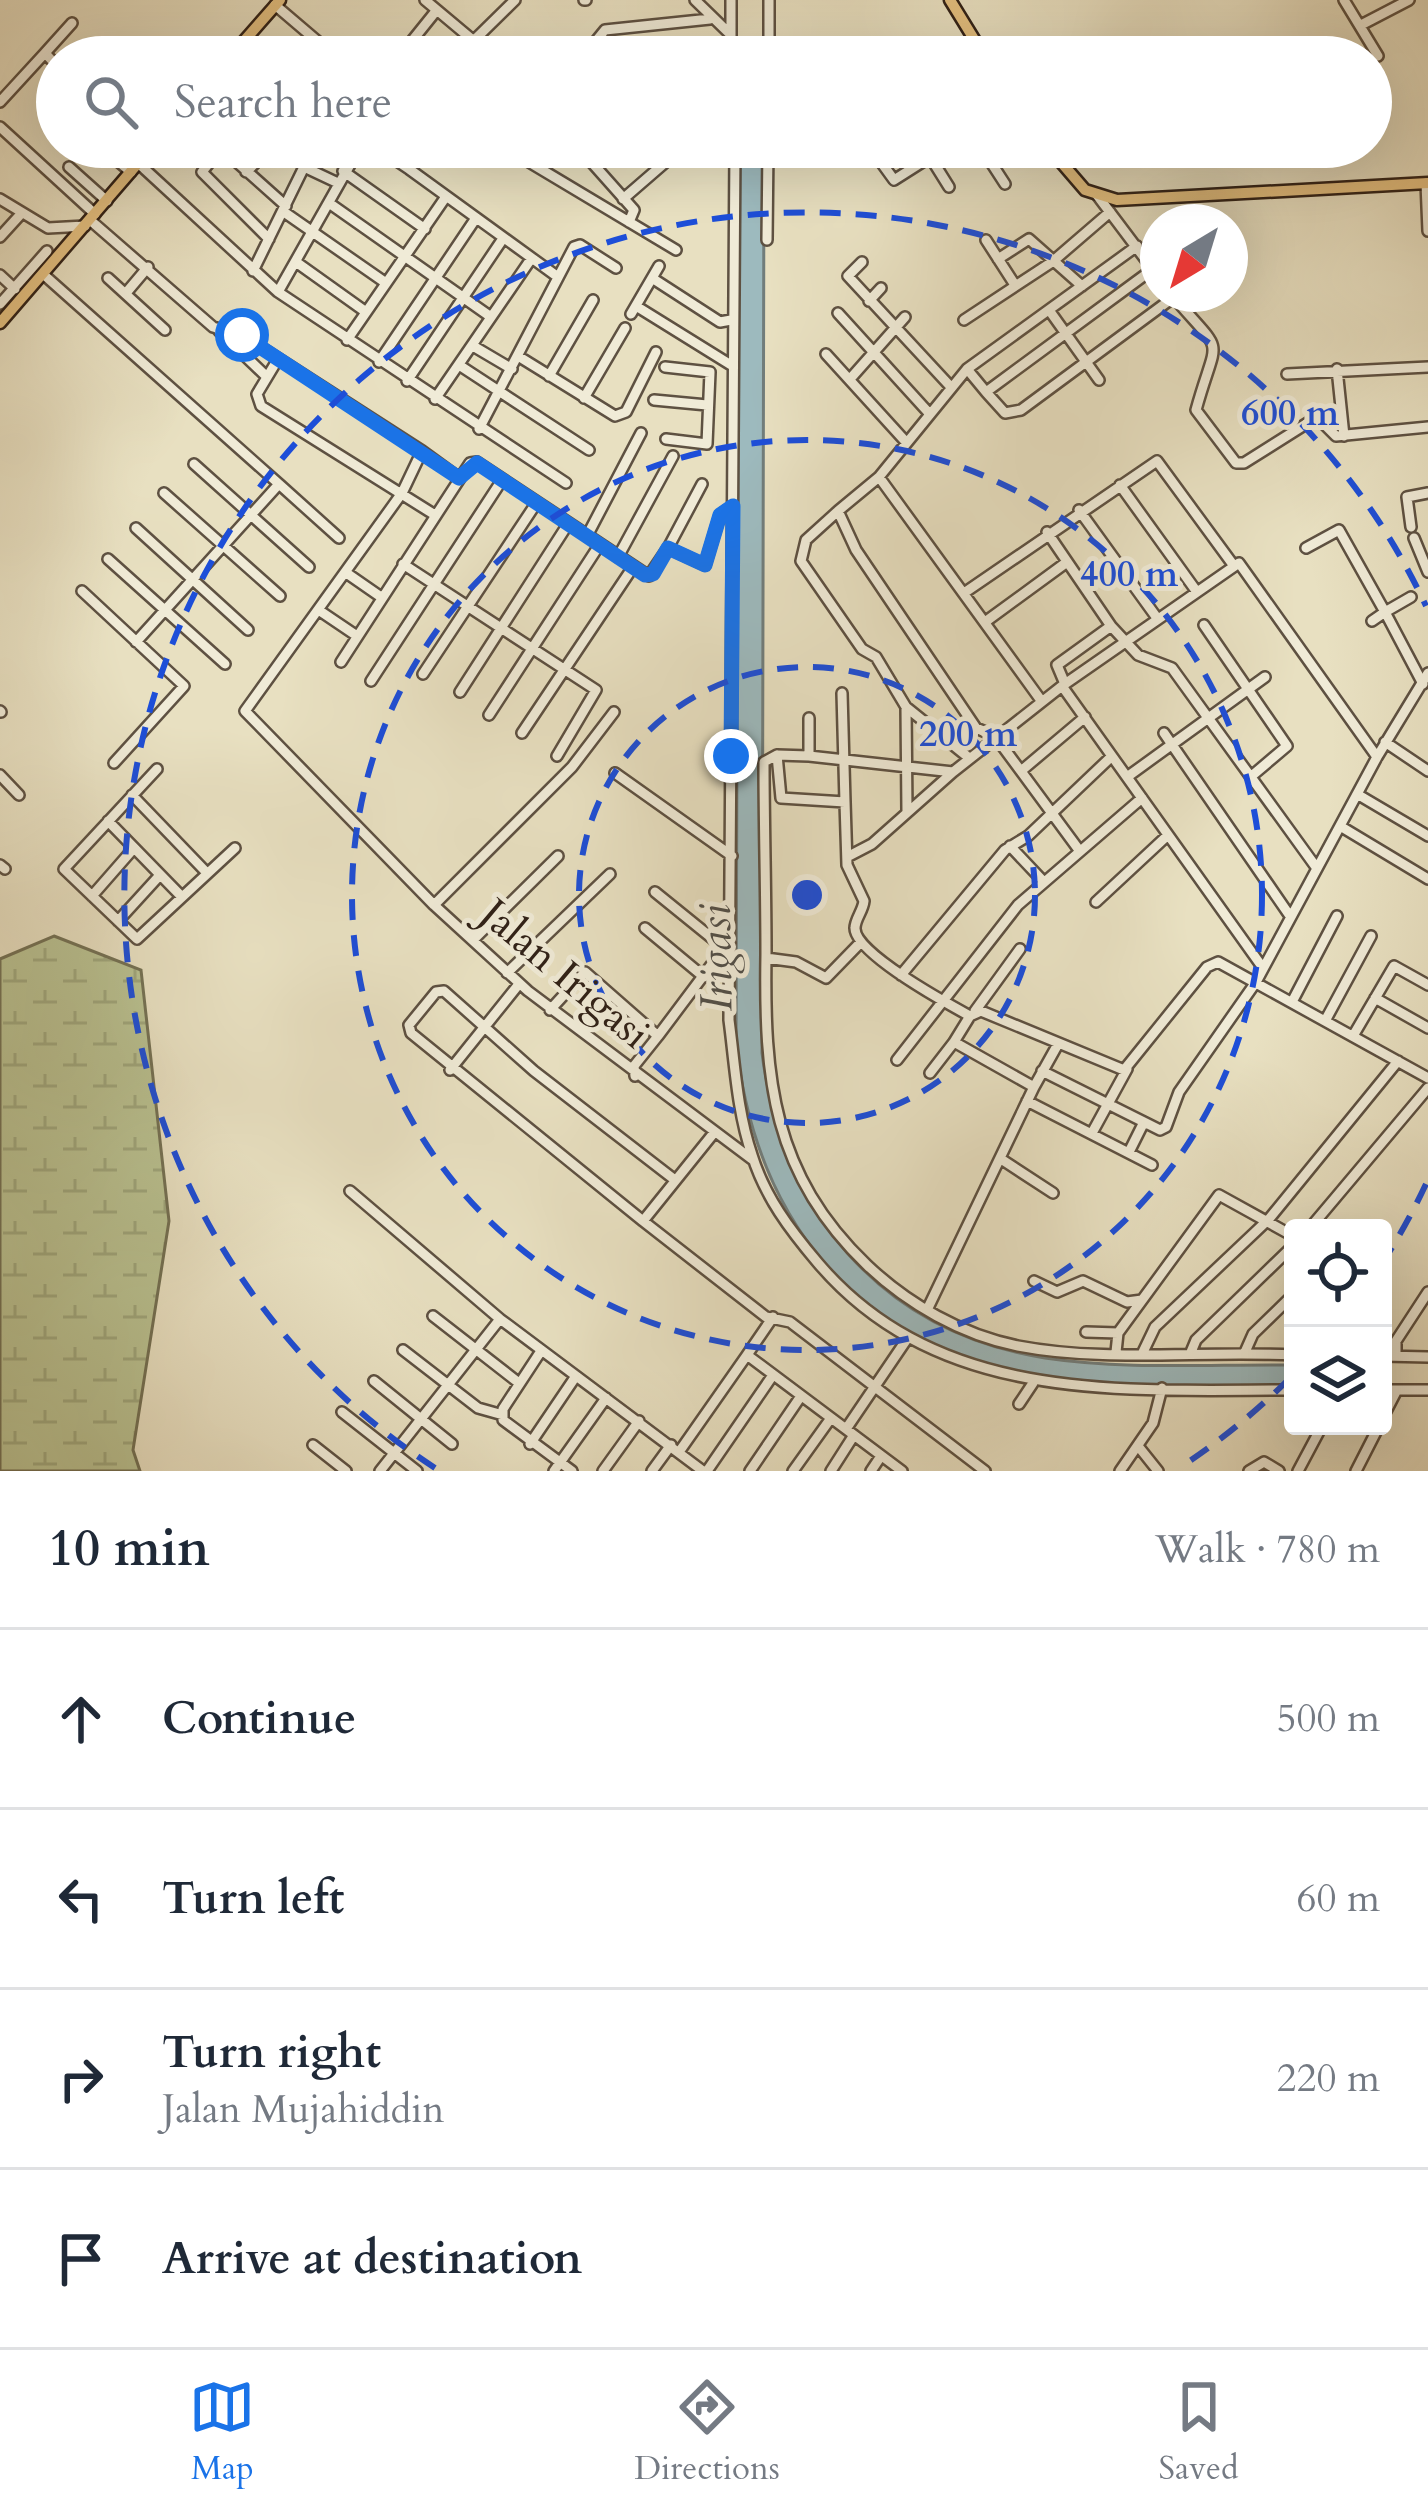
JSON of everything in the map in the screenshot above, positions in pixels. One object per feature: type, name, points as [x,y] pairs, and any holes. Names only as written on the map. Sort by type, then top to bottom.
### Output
[{"type":"main road","points":[[950,0],[972,36]]},
{"type":"main road","points":[[249,36],[278,3]]},
{"type":"main road","points":[[2,314],[19,292],[44,274],[134,168]]},
{"type":"main road","points":[[1063,168],[1097,195],[1117,200],[1427,183]]},
{"type":"street","points":[[425,0],[467,36]]},
{"type":"street","points":[[476,36],[515,0]]},
{"type":"street","points":[[695,0],[730,34]]},
{"type":"street","points":[[730,34],[731,0]]},
{"type":"street","points":[[769,0],[769,36]]},
{"type":"street","points":[[1344,0],[1367,36]]},
{"type":"street","points":[[1361,26],[1392,4],[1409,0]]},
{"type":"street","points":[[278,3],[313,36]]},
{"type":"street","points":[[416,36],[436,11]]},
{"type":"street","points":[[600,36],[605,30],[710,19]]},
{"type":"street","points":[[60,36],[72,23]]},
{"type":"street","points":[[0,101],[36,63]]},
{"type":"street","points":[[0,127],[36,164]]},
{"type":"street","points":[[40,168],[90,220],[267,377]]},
{"type":"street","points":[[70,168],[107,201]]},
{"type":"street","points":[[134,168],[278,292],[566,483]]},
{"type":"street","points":[[205,168],[202,172],[269,239]]},
{"type":"street","points":[[242,168],[313,234],[386,283]]},
{"type":"street","points":[[246,172],[250,168]]},
{"type":"street","points":[[253,271],[304,168]]},
{"type":"street","points":[[306,168],[338,183]]},
{"type":"street","points":[[278,292],[347,168]]},
{"type":"street","points":[[539,168],[676,250]]},
{"type":"street","points":[[596,168],[634,210],[629,222]]},
{"type":"street","points":[[623,199],[659,168]]},
{"type":"street","points":[[734,168],[730,956],[736,1088],[753,1160],[785,1222],[831,1278],[907,1339],[970,1367],[1033,1382],[1284,1390]]},
{"type":"street","points":[[767,240],[768,168]]},
{"type":"street","points":[[885,168],[894,180],[908,168]]},
{"type":"street","points":[[937,168],[949,187]]},
{"type":"street","points":[[995,168],[1006,184]]},
{"type":"street","points":[[409,169],[558,277]]},
{"type":"street","points":[[344,172],[424,229]]},
{"type":"street","points":[[1427,183],[1428,231]]},
{"type":"street","points":[[1097,195],[1140,250]]},
{"type":"street","points":[[346,340],[445,198]]},
{"type":"street","points":[[0,199],[20,215]]},
{"type":"street","points":[[328,203],[491,317]]},
{"type":"street","points":[[0,238],[20,215],[29,212],[52,229],[90,220]]},
{"type":"street","points":[[964,320],[1052,262],[1110,212]]},
{"type":"street","points":[[379,362],[475,220]]},
{"type":"street","points":[[998,259],[1029,238],[1082,286]]},
{"type":"street","points":[[407,381],[502,240]]},
{"type":"street","points":[[986,240],[1015,285]]},
{"type":"street","points":[[479,429],[558,277],[580,245],[616,268]]},
{"type":"street","points":[[968,758],[906,707],[876,657],[862,649],[801,561],[806,540],[879,476],[968,369],[1137,246]]},
{"type":"street","points":[[0,275],[19,292],[47,251]]},
{"type":"street","points":[[435,399],[531,259]]},
{"type":"street","points":[[296,262],[366,312]]},
{"type":"street","points":[[862,262],[848,277],[950,386]]},
{"type":"street","points":[[659,266],[633,310],[731,365]]},
{"type":"street","points":[[126,293],[148,267]]},
{"type":"street","points":[[44,274],[339,538]]},
{"type":"street","points":[[108,278],[165,330]]},
{"type":"street","points":[[652,278],[720,322],[731,320]]},
{"type":"street","points":[[986,392],[1140,283]]},
{"type":"street","points":[[868,301],[881,288]]},
{"type":"street","points":[[550,376],[593,300]]},
{"type":"street","points":[[1049,310],[1099,380]]},
{"type":"street","points":[[968,369],[999,410],[1012,414],[1151,312]]},
{"type":"street","points":[[1188,312],[1215,342],[1216,356],[1196,410],[1236,463],[1244,463],[1317,417],[1336,436],[1428,427]]},
{"type":"street","points":[[838,314],[928,412]]},
{"type":"street","points":[[850,379],[905,317]]},
{"type":"street","points":[[213,327],[242,335],[459,478]]},
{"type":"street","points":[[584,398],[625,328]]},
{"type":"street","points":[[917,353],[927,343]]},
{"type":"street","points":[[472,346],[512,369]]},
{"type":"street","points":[[518,356],[584,398],[623,415],[656,352]]},
{"type":"street","points":[[826,354],[906,442]]},
{"type":"street","points":[[278,359],[257,394],[261,406],[435,515]]},
{"type":"street","points":[[459,365],[589,450]]},
{"type":"street","points":[[665,367],[710,371],[707,444],[667,440]]},
{"type":"street","points":[[1286,374],[1428,367]]},
{"type":"street","points":[[1337,369],[1344,436]]},
{"type":"street","points":[[654,400],[727,417],[732,410]]},
{"type":"street","points":[[587,536],[640,433]]},
{"type":"street","points":[[422,451],[402,493],[246,714],[434,905]]},
{"type":"street","points":[[618,557],[673,456]]},
{"type":"street","points":[[964,593],[1157,461],[1234,566]]},
{"type":"street","points":[[341,662],[459,478],[474,462],[650,576],[702,484]]},
{"type":"street","points":[[194,464],[309,567]]},
{"type":"street","points":[[879,476],[1040,699]]},
{"type":"street","points":[[370,681],[502,479]]},
{"type":"street","points":[[136,642],[279,484]]},
{"type":"street","points":[[1120,485],[1197,592]]},
{"type":"street","points":[[164,493],[280,596]]},
{"type":"street","points":[[1427,574],[1406,498],[1428,493]]},
{"type":"street","points":[[423,674],[537,502]]},
{"type":"street","points":[[668,548],[705,565],[720,515],[733,506]]},
{"type":"street","points":[[1079,510],[1157,618]]},
{"type":"street","points":[[838,512],[856,550],[976,728],[994,736],[1079,850]]},
{"type":"street","points":[[460,692],[568,524]]},
{"type":"street","points":[[136,528],[248,630]]},
{"type":"street","points":[[1047,532],[1123,641],[1144,658],[1172,668],[1255,775],[1316,867]]},
{"type":"street","points":[[1042,1071],[1160,1130],[1178,1092],[1256,982],[1385,742],[1425,686],[1341,532],[1306,548]]},
{"type":"street","points":[[489,715],[599,544]]},
{"type":"street","points":[[108,559],[225,664]]},
{"type":"street","points":[[985,622],[1067,562]]},
{"type":"street","points":[[848,857],[872,844],[1040,699],[1239,563],[1377,757]]},
{"type":"street","points":[[403,564],[597,694],[557,756]]},
{"type":"street","points":[[522,733],[633,567]]},
{"type":"street","points":[[345,572],[382,597]]},
{"type":"street","points":[[82,591],[184,686],[114,763]]},
{"type":"street","points":[[1372,621],[1411,598]]},
{"type":"street","points":[[320,611],[357,636]]},
{"type":"street","points":[[1204,625],[1287,746],[1255,775]]},
{"type":"street","points":[[1112,626],[1057,665],[1064,685],[1263,968]]},
{"type":"street","points":[[1127,778],[1265,677]]},
{"type":"street","points":[[842,692],[848,857],[864,901],[855,926],[861,942],[944,1003],[1126,1069]]},
{"type":"street","points":[[906,707],[907,812]]},
{"type":"street","name":"Jalan Irigasi","points":[[614,712],[572,767],[434,905],[550,1010],[753,1160]]},
{"type":"street","points":[[1021,771],[1085,717]]},
{"type":"street","points":[[808,756],[809,718]]},
{"type":"street","points":[[1164,734],[1290,916]]},
{"type":"street","points":[[1385,742],[1426,766]]},
{"type":"street","points":[[778,755],[782,799],[845,802]]},
{"type":"street","points":[[953,772],[808,756],[778,755],[764,762],[766,1066],[797,1172],[850,1249],[895,1290],[927,1310],[1008,1343],[1116,1352],[1284,1354]]},
{"type":"street","points":[[902,974],[1010,846],[1112,756]]},
{"type":"street","points":[[157,769],[64,869],[137,939],[235,848]]},
{"type":"street","points":[[615,773],[732,856]]},
{"type":"street","points":[[0,775],[20,795]]},
{"type":"street","points":[[1358,794],[1428,836]]},
{"type":"street","points":[[132,795],[207,873]]},
{"type":"street","points":[[898,1060],[1015,909],[1142,798]]},
{"type":"street","points":[[108,821],[182,897]]},
{"type":"street","points":[[1340,826],[1428,879]]},
{"type":"street","points":[[1096,902],[1168,835]]},
{"type":"street","points":[[1010,846],[1044,882]]},
{"type":"street","points":[[92,896],[134,848]]},
{"type":"street","points":[[472,940],[558,856]]},
{"type":"street","points":[[507,973],[610,874]]},
{"type":"street","points":[[118,921],[160,875]]},
{"type":"street","points":[[655,892],[713,939],[730,943]]},
{"type":"street","points":[[1292,1002],[1336,916]]},
{"type":"street","points":[[645,928],[704,977]]},
{"type":"street","points":[[1325,1021],[1371,936]]},
{"type":"street","points":[[766,958],[796,962],[826,978],[861,942]]},
{"type":"street","points":[[931,1073],[1020,949]]},
{"type":"street","points":[[634,1076],[634,1066],[716,960],[730,956]]},
{"type":"street","points":[[1352,1036],[1398,960],[1428,985]]},
{"type":"street","points":[[1092,1132],[1126,1069],[1211,964],[1221,962],[1428,1078]]},
{"type":"street","points":[[550,1010],[582,970],[658,1036]]},
{"type":"street","points":[[450,1070],[519,984]]},
{"type":"street","points":[[675,1180],[440,989],[409,1025],[450,1070],[643,1221],[773,1317],[790,1322],[985,1471]]},
{"type":"street","points":[[1376,998],[1428,1028]]},
{"type":"street","points":[[954,1042],[1034,1087]]},
{"type":"street","points":[[927,1310],[1058,1044]]},
{"type":"street","points":[[1143,1352],[1155,1328],[1269,1220],[1398,1061]]},
{"type":"street","points":[[1318,1219],[1428,1088]]},
{"type":"street","points":[[1027,1101],[1152,1165]]},
{"type":"street","points":[[1129,1152],[1144,1122]]},
{"type":"street","points":[[643,1221],[713,1134]]},
{"type":"street","points":[[1001,1159],[1053,1192]]},
{"type":"street","points":[[350,1191],[500,1319],[705,1471],[773,1375]]},
{"type":"street","points":[[1116,1352],[1118,1333],[1219,1195],[1284,1230]]},
{"type":"street","points":[[1191,1352],[1196,1340],[1284,1255]]},
{"type":"street","points":[[1034,1281],[1058,1292],[1083,1281],[1127,1302],[1142,1300]]},
{"type":"street","points":[[1396,1356],[1396,1341],[1428,1292]]},
{"type":"street","points":[[1245,1352],[1253,1334],[1284,1304]]},
{"type":"street","points":[[433,1316],[520,1383]]},
{"type":"street","points":[[652,1471],[675,1449],[773,1317]]},
{"type":"street","points":[[380,1471],[500,1319]]},
{"type":"street","points":[[1086,1332],[1118,1333]]},
{"type":"street","points":[[831,1471],[907,1339]]},
{"type":"street","points":[[403,1351],[478,1408],[503,1414]]},
{"type":"street","points":[[541,1351],[503,1414],[506,1426],[557,1467],[572,1471]]},
{"type":"street","points":[[747,1355],[902,1471]]},
{"type":"street","points":[[1392,1356],[1428,1357]]},
{"type":"street","points":[[530,1444],[576,1376]]},
{"type":"street","points":[[374,1381],[452,1444]]},
{"type":"street","points":[[1018,1404],[1033,1382]]},
{"type":"street","points":[[1120,1471],[1153,1423],[1162,1388]]},
{"type":"street","points":[[1392,1390],[1428,1390]]},
{"type":"street","points":[[1392,1398],[1396,1390]]},
{"type":"street","points":[[750,1471],[801,1396]]},
{"type":"street","points":[[557,1467],[606,1398]]},
{"type":"street","points":[[342,1412],[417,1471]]},
{"type":"street","points":[[794,1471],[831,1418]]},
{"type":"street","points":[[603,1471],[639,1421]]},
{"type":"street","points":[[1298,1471],[1317,1435]]},
{"type":"street","points":[[1356,1471],[1374,1435]]},
{"type":"street","points":[[314,1445],[333,1467],[346,1471]]},
{"type":"street","points":[[1138,1446],[1158,1471]]},
{"type":"street","points":[[872,1471],[881,1456]]},
{"type":"street","points":[[1249,1471],[1264,1462],[1279,1471]]},
{"type":"green space","points":[[54,936],[141,970],[169,1221],[133,1450],[140,1471],[0,1471],[0,959]]},
{"type":"water","points":[[739,168],[764,168],[762,1053],[773,1111],[792,1164],[817,1213],[850,1255],[889,1292],[934,1322],[987,1344],[1075,1362],[1284,1365],[1284,1388],[1100,1389],[1037,1382],[973,1365],[917,1340],[867,1306],[826,1265],[792,1218],[765,1164],[747,1105],[736,1041]]},
{"type":"route","points":[[242,335],[459,478],[470,464],[477,463],[645,575],[653,574],[668,548],[705,565],[720,515],[733,506],[731,756]]},
{"type":"water label","name":"Irigasi","points":[[716,958]]}]
